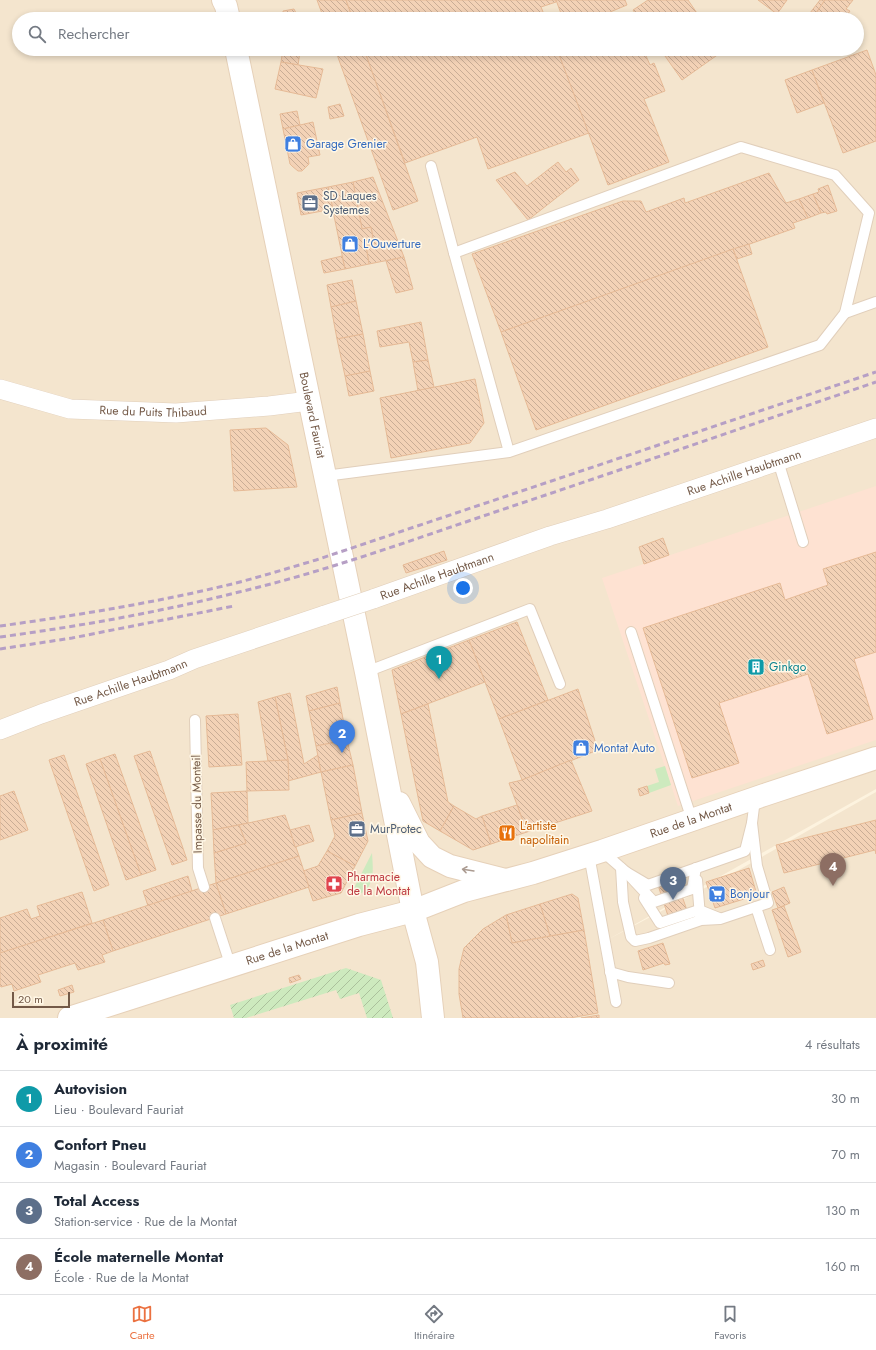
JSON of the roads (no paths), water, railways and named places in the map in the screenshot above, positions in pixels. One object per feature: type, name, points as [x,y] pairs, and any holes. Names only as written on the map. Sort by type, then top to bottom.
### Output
[{"type":"main road","points":[[223,0],[227,12]]},
{"type":"main road","name":"Boulevard Fauriat","points":[[237,56],[326,476],[413,911],[427,962],[433,1018]]},
{"type":"main road","name":"Rue de la Montat","points":[[69,1018],[359,925],[413,911],[464,891],[596,853],[876,758]]},
{"type":"main road","name":"Boulevard Fauriat","points":[[387,781],[419,843],[432,857],[450,866],[505,880]]},
{"type":"street","name":"Rue du Puits Thibaud","points":[[0,389],[70,409],[176,413],[269,406],[309,401]]},
{"type":"street","name":"Rue Achille Haubtmann","points":[[0,730],[41,714],[169,670],[194,659],[373,599],[550,536],[607,519],[876,428]]},
{"type":"lane","points":[[326,476],[509,452],[820,345],[845,313],[869,213],[835,175],[741,147],[454,253]]},
{"type":"lane","points":[[431,166],[509,452]]},
{"type":"lane","points":[[845,313],[876,302]]},
{"type":"lane","points":[[778,461],[803,542]]},
{"type":"lane","points":[[366,672],[530,609],[560,684]]},
{"type":"lane","points":[[631,632],[692,820]]},
{"type":"lane","name":"Impasse du Monteil","points":[[195,720],[198,868],[204,887]]},
{"type":"lane","points":[[596,853],[648,885],[745,851],[752,823],[755,799]]},
{"type":"lane","points":[[624,870],[623,902],[632,939],[637,941],[701,920],[720,918],[768,903],[757,866],[752,823]]},
{"type":"lane","points":[[596,853],[610,972],[616,1002]]},
{"type":"lane","points":[[624,870],[654,902],[692,889],[696,868]]},
{"type":"lane","points":[[696,868],[701,920]]},
{"type":"lane","points":[[624,870],[660,923],[699,910],[720,918]]},
{"type":"lane","points":[[756,907],[770,950]]},
{"type":"lane","points":[[215,918],[231,967]]},
{"type":"lane","points":[[610,972],[628,977],[669,982]]},
{"type":"railway","points":[[0,626],[89,613],[148,602],[207,590],[276,572],[316,560],[876,372]]},
{"type":"railway","points":[[0,637],[150,612],[272,584],[304,575],[401,544],[876,382]]},
{"type":"railway","points":[[0,649],[72,638],[234,606]]},
{"type":"place","name":"Garage Grenier","points":[[293,144]]},
{"type":"place","name":"SD Laques Systemes","points":[[310,203]]},
{"type":"place","name":"L'Ouverture","points":[[350,244]]},
{"type":"place","name":"Ginkgo","points":[[756,667]]},
{"type":"place","name":"Autovision","points":[[439,679]]},
{"type":"place","name":"Montat Auto","points":[[581,748]]},
{"type":"place","name":"Confort Pneu","points":[[342,753]]},
{"type":"place","name":"MurProtec","points":[[357,829]]},
{"type":"place","name":"L'artiste napolitain","points":[[507,833]]},
{"type":"place","name":"Pharmacie de la Montat","points":[[334,884]]},
{"type":"place","name":"École maternelle Montat","points":[[833,886]]},
{"type":"place","name":"Bonjour","points":[[717,894]]},
{"type":"place","name":"Total Access","points":[[673,900]]}]
